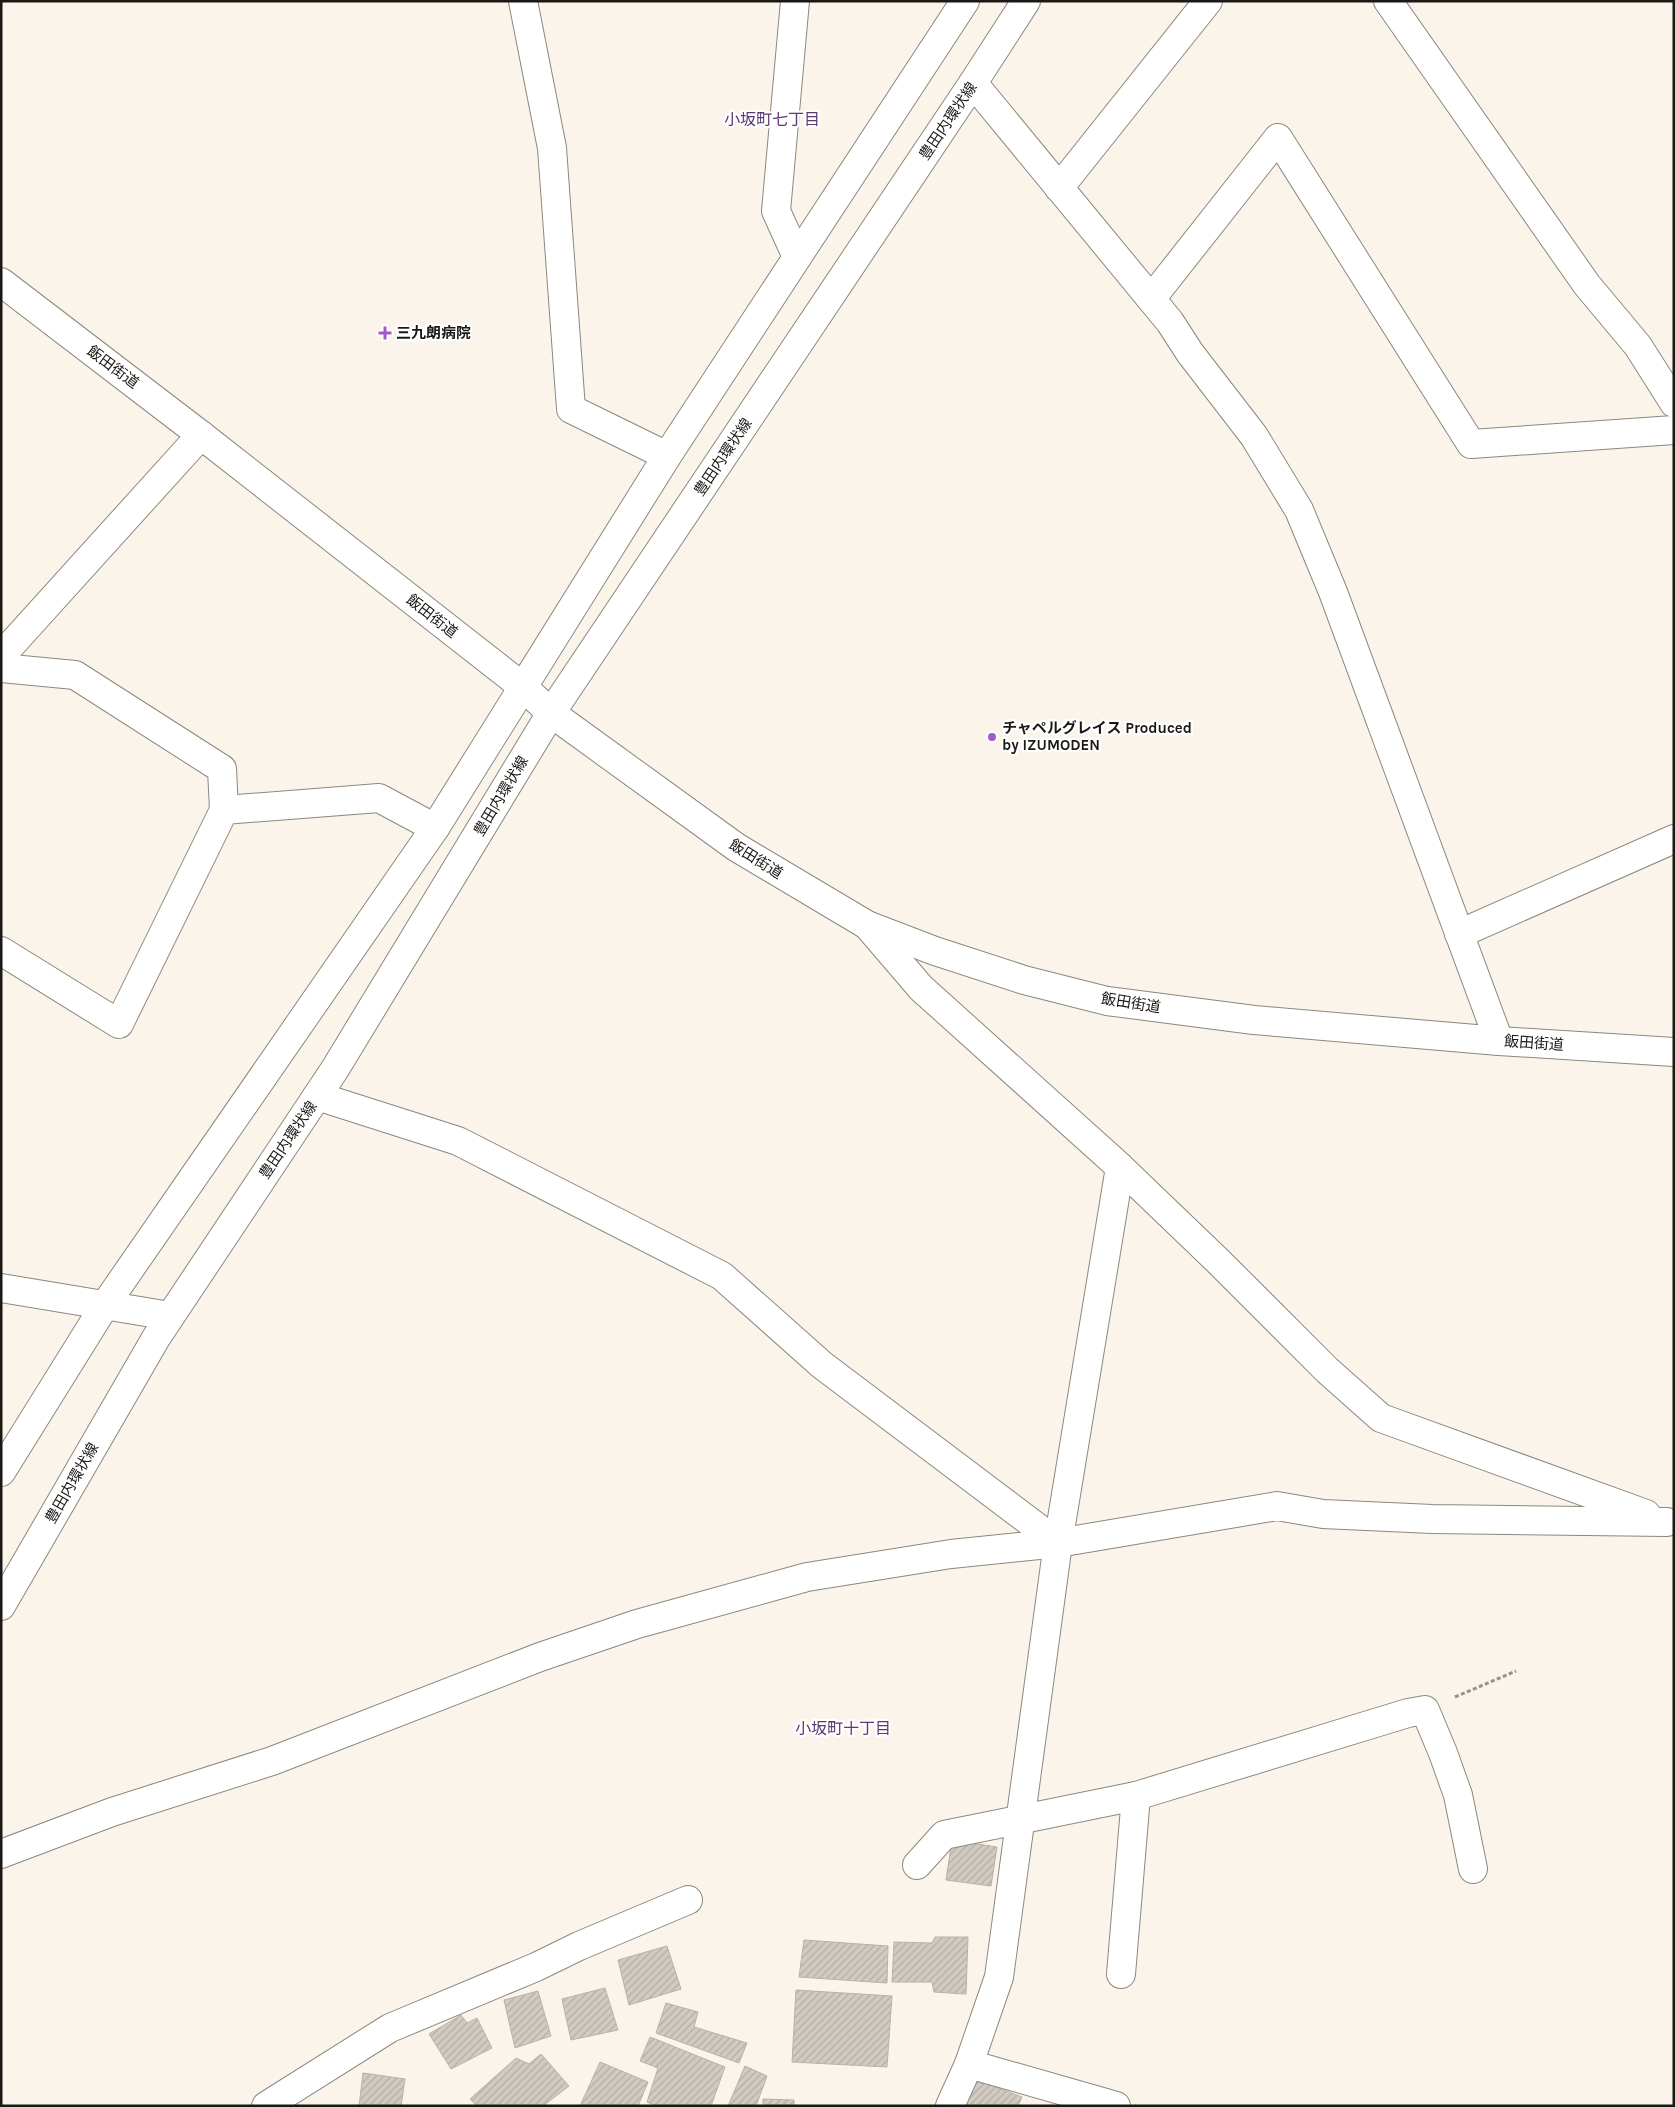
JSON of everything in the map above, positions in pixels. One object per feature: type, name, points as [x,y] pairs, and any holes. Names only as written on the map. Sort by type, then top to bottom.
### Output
[{"type":"street","points":[[523,1],[552,148],[571,409],[667,456]]},
{"type":"street","points":[[796,1],[776,211],[797,257]]},
{"type":"street","points":[[4,1465],[105,1305],[435,828],[667,456],[965,1]]},
{"type":"street","name":"豊田内環状線","points":[[1,1606],[156,1338],[317,1096],[551,713],[1026,1]]},
{"type":"street","points":[[1059,188],[1208,1]]},
{"type":"street","points":[[1388,1],[1587,285],[1638,346],[1674,403]]},
{"type":"street","points":[[973,83],[1170,322],[1190,353],[1254,436],[1299,510],[1333,592],[1499,1041]]},
{"type":"street","points":[[1151,299],[1278,138],[1471,444],[1674,430]]},
{"type":"street","name":"飯田街道","points":[[1,282],[201,435],[523,687],[551,713],[736,847],[867,925],[935,951],[1024,980],[1107,1001],[1254,1020],[1499,1041],[1674,1052]]},
{"type":"street","points":[[1,656],[201,435]]},
{"type":"street","points":[[1,668],[75,675],[108,696],[222,769],[224,810],[118,1024],[1,951]]},
{"type":"street","points":[[224,810],[379,798],[435,828]]},
{"type":"street","points":[[1459,934],[1674,840]]},
{"type":"street","points":[[867,925],[921,988],[1120,1167],[1218,1261],[1327,1370],[1381,1418],[1670,1523]]},
{"type":"street","points":[[317,1096],[458,1141],[722,1276],[822,1365],[1058,1543]]},
{"type":"street","points":[[950,2106],[970,2064],[999,1977],[1058,1543],[1120,1167]]},
{"type":"street","points":[[1,1288],[170,1316]]},
{"type":"street","points":[[1,1854],[112,1812],[272,1761],[540,1657],[637,1624],[807,1577],[951,1554],[1058,1543],[1277,1506],[1323,1514],[1432,1519],[1670,1523]]},
{"type":"street","points":[[917,1865],[944,1835],[1136,1796],[1408,1713],[1425,1710],[1458,1795],[1473,1869]]},
{"type":"street","points":[[1121,1974],[1136,1796]]},
{"type":"street","points":[[266,2106],[390,2028],[536,1967],[579,1946],[688,1900]]},
{"type":"street","points":[[970,2064],[1116,2106]]},
{"type":"path","points":[[1425,1710],[1516,1671]]},
{"type":"building","points":[[952,1840],[997,1847],[991,1886],[946,1880]]},
{"type":"building","points":[[935,1937],[968,1937],[966,1994],[934,1992],[932,1982],[892,1982],[894,1942],[932,1943]]},
{"type":"building","points":[[804,1940],[888,1946],[887,1983],[799,1977]]},
{"type":"building","points":[[667,1946],[681,1989],[629,2005],[618,1960]]},
{"type":"building","points":[[605,1988],[618,2030],[571,2040],[562,1999]]},
{"type":"building","points":[[796,1990],[892,1996],[887,2067],[792,2062]]},
{"type":"building","points":[[538,1991],[551,2036],[515,2048],[504,2000]]},
{"type":"building","points":[[666,2003],[698,2012],[694,2027],[747,2043],[739,2063],[656,2033]]},
{"type":"building","points":[[461,2015],[467,2023],[477,2018],[492,2048],[451,2069],[429,2034]]},
{"type":"building","points":[[650,2037],[725,2067],[711,2106],[656,2106],[647,2102],[658,2068],[640,2061]]},
{"type":"building","points":[[541,2054],[569,2086],[543,2106],[477,2106],[470,2099],[516,2058],[529,2064]]},
{"type":"building","points":[[600,2062],[648,2082],[638,2106],[580,2106]]},
{"type":"building","points":[[745,2066],[767,2076],[756,2106],[728,2106]]},
{"type":"building","points":[[363,2073],[405,2079],[401,2106],[359,2106]]},
{"type":"building","points":[[972,2078],[1022,2097],[1018,2106],[961,2106]]},
{"type":"building","points":[[763,2099],[794,2100],[794,2106],[763,2106]]},
{"type":"place","name":"三九朗病院","points":[[385,333]]},
{"type":"place","name":"チャペルグレイス Produced by IZUMODEN","points":[[992,737]]},
{"type":"district","name":"小坂町七丁目","points":[[772,119]]},
{"type":"district","name":"小坂町十丁目","points":[[843,1728]]}]
